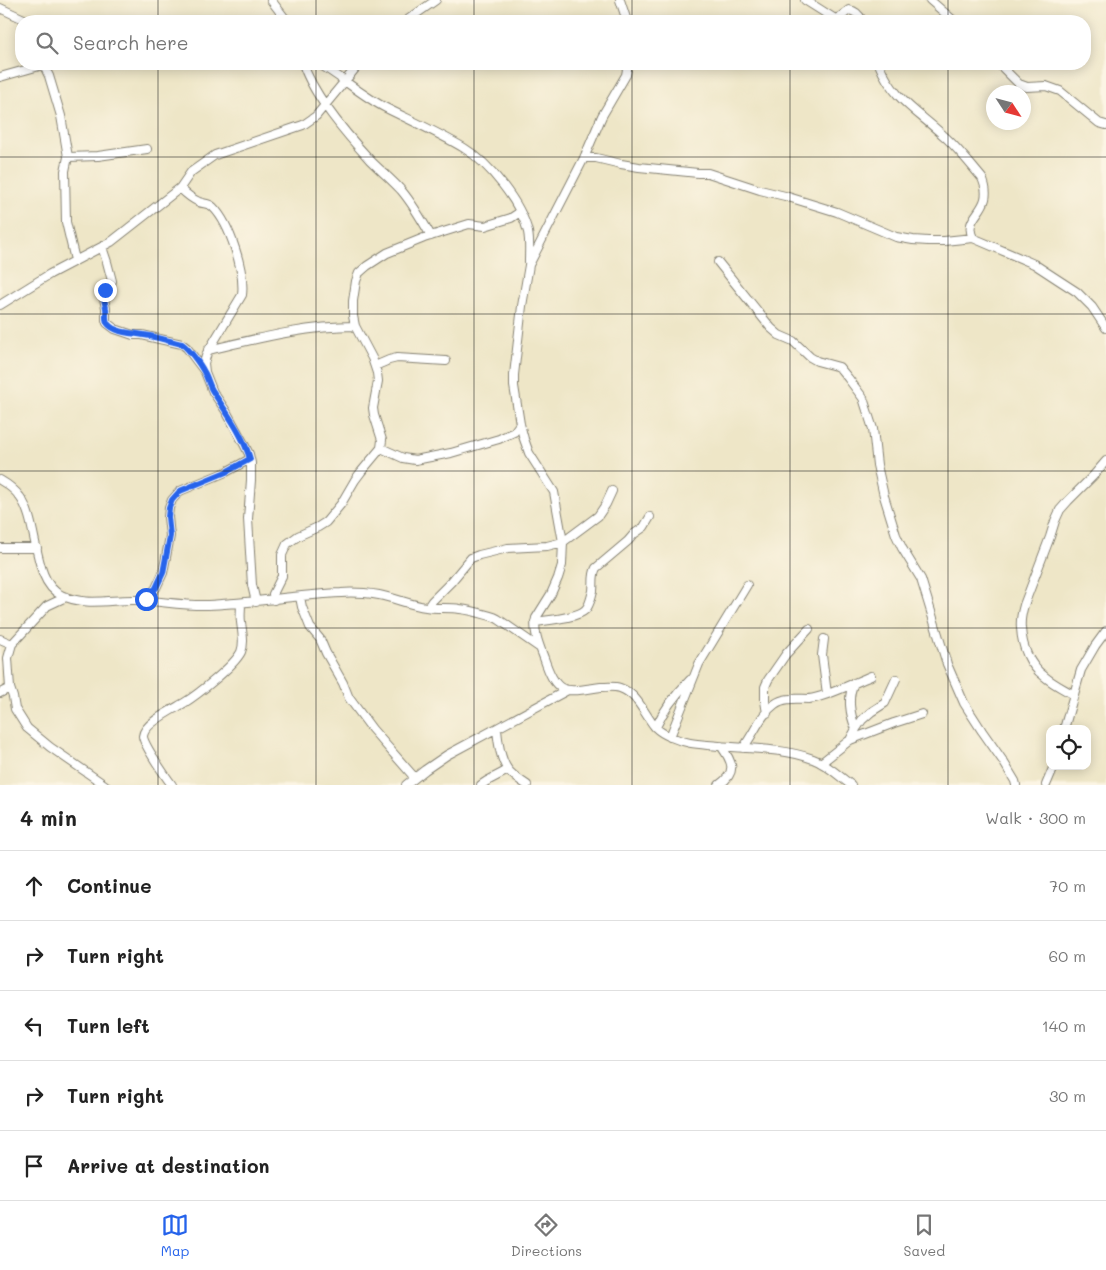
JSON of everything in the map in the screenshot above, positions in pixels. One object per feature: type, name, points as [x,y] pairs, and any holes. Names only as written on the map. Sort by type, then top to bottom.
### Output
[{"type":"street","points":[[271,0],[283,15]]},
{"type":"street","points":[[415,15],[436,0]]},
{"type":"street","points":[[620,0],[625,15]]},
{"type":"street","points":[[805,0],[829,15]]},
{"type":"street","points":[[930,0],[947,15]]},
{"type":"street","points":[[0,20],[1,9],[15,15]]},
{"type":"street","points":[[843,15],[849,10],[854,11],[857,15]]},
{"type":"street","points":[[0,77],[23,70]]},
{"type":"street","points":[[46,70],[61,116],[68,157],[65,170],[66,222],[75,260]]},
{"type":"street","points":[[306,70],[318,95],[340,125],[372,162],[402,191],[419,215],[430,236]]},
{"type":"street","points":[[327,70],[384,107],[466,149],[486,165],[520,212],[528,232],[529,265],[514,364],[514,386],[520,424],[529,453],[554,492],[563,542],[562,565],[558,578],[551,594],[538,613],[535,622],[540,648],[553,680],[566,691]]},
{"type":"street","points":[[0,305],[34,283],[111,242],[180,188],[191,172],[215,155],[303,124],[316,116],[354,70]]},
{"type":"street","points":[[529,265],[584,158],[602,116],[626,75],[627,70]]},
{"type":"street","points":[[882,70],[897,94],[909,107],[944,136],[982,178],[986,186],[987,196],[970,227],[970,234],[973,238]]},
{"type":"street","points":[[1004,70],[1019,84],[1046,86],[1060,91],[1099,123],[1106,126]]},
{"type":"street","points":[[68,157],[98,156],[147,149]]},
{"type":"street","points":[[584,158],[596,158],[638,167],[708,173],[837,212],[896,237],[928,241],[973,238],[1034,264],[1077,292],[1092,307],[1106,328]]},
{"type":"street","points":[[180,188],[197,201],[213,207],[222,218],[230,234],[240,267],[242,294],[208,350],[204,363],[205,372]]},
{"type":"street","points":[[274,600],[273,594],[282,576],[282,555],[287,544],[298,536],[326,522],[341,504],[361,472],[381,448],[382,440],[373,408],[378,381],[376,366],[355,326],[353,316],[352,301],[359,273],[387,253],[430,236],[468,224],[485,226],[510,218],[520,212]]},
{"type":"street","points":[[102,247],[112,281],[103,294],[107,323],[115,329],[134,335],[182,344],[187,348],[205,372],[213,392],[226,410],[250,459],[248,531],[252,585],[256,602]]},
{"type":"street","points":[[718,262],[771,328],[779,335],[793,341],[810,357],[839,367],[863,398],[872,429],[884,496],[896,535],[921,579],[945,656],[964,703],[1003,761],[1016,785]]},
{"type":"street","points":[[208,350],[283,333],[338,326],[355,326]]},
{"type":"street","points":[[376,366],[397,358],[446,360]]},
{"type":"street","points":[[381,448],[402,458],[415,460],[451,453],[499,439],[514,432],[520,424]]},
{"type":"street","points":[[147,601],[146,599],[156,588],[163,573],[170,536],[168,517],[172,500],[180,491],[226,472],[250,459]]},
{"type":"street","points":[[1074,695],[1045,678],[1036,670],[1027,655],[1020,628],[1021,616],[1060,510],[1106,461]]},
{"type":"street","points":[[0,480],[20,497],[29,514],[36,548],[48,584],[52,590],[66,597],[92,602],[128,600],[201,605],[256,602],[340,593],[361,593],[379,595],[428,607],[459,608],[494,617],[540,648]]},
{"type":"street","points":[[428,607],[471,558],[508,548],[547,546],[563,542],[598,516],[612,490]]},
{"type":"street","points":[[535,622],[567,617],[585,610],[592,593],[596,568],[644,527],[650,517]]},
{"type":"street","points":[[0,548],[36,548]]},
{"type":"street","points":[[670,737],[699,664],[747,585]]},
{"type":"street","points":[[66,597],[47,606],[12,644],[8,658],[10,688],[15,709],[28,728],[50,747],[106,785]]},
{"type":"street","points":[[300,597],[310,627],[320,639],[349,698],[372,729],[415,778]]},
{"type":"street","points":[[172,785],[164,776],[144,740],[144,732],[146,728],[175,706],[184,703],[209,684],[238,657],[242,650],[243,640],[240,621],[241,603]]},
{"type":"street","points":[[767,713],[764,701],[765,687],[768,680],[786,654],[809,628]]},
{"type":"street","points":[[1065,725],[1081,670],[1106,631]]},
{"type":"street","points":[[0,639],[12,644]]},
{"type":"street","points":[[824,639],[822,655],[827,694]]},
{"type":"street","points":[[656,727],[673,698],[693,676]]},
{"type":"street","points":[[743,748],[767,713],[780,700],[819,697],[871,676]]},
{"type":"street","points":[[850,740],[856,729],[871,712],[885,703],[896,679]]},
{"type":"street","points":[[854,683],[850,712],[856,729]]},
{"type":"street","points":[[406,785],[447,755],[566,691],[606,687],[618,687],[628,692],[641,705],[656,727],[670,737],[692,744],[801,755],[821,763],[851,785]]},
{"type":"street","points":[[0,693],[10,688]]},
{"type":"street","points":[[821,763],[850,740],[922,714]]},
{"type":"street","points":[[497,729],[500,750],[508,770],[527,785]]},
{"type":"street","points":[[719,785],[729,775],[731,768],[730,758],[721,746]]},
{"type":"street","points":[[481,785],[508,770]]},
{"type":"street","points":[[1046,785],[1052,770]]},
{"type":"route","points":[[105,290],[103,294],[106,320],[111,327],[134,335],[182,344],[187,348],[205,372],[213,392],[226,410],[250,459],[200,484],[180,491],[172,500],[168,517],[170,536],[163,573],[156,588],[146,599]]}]
